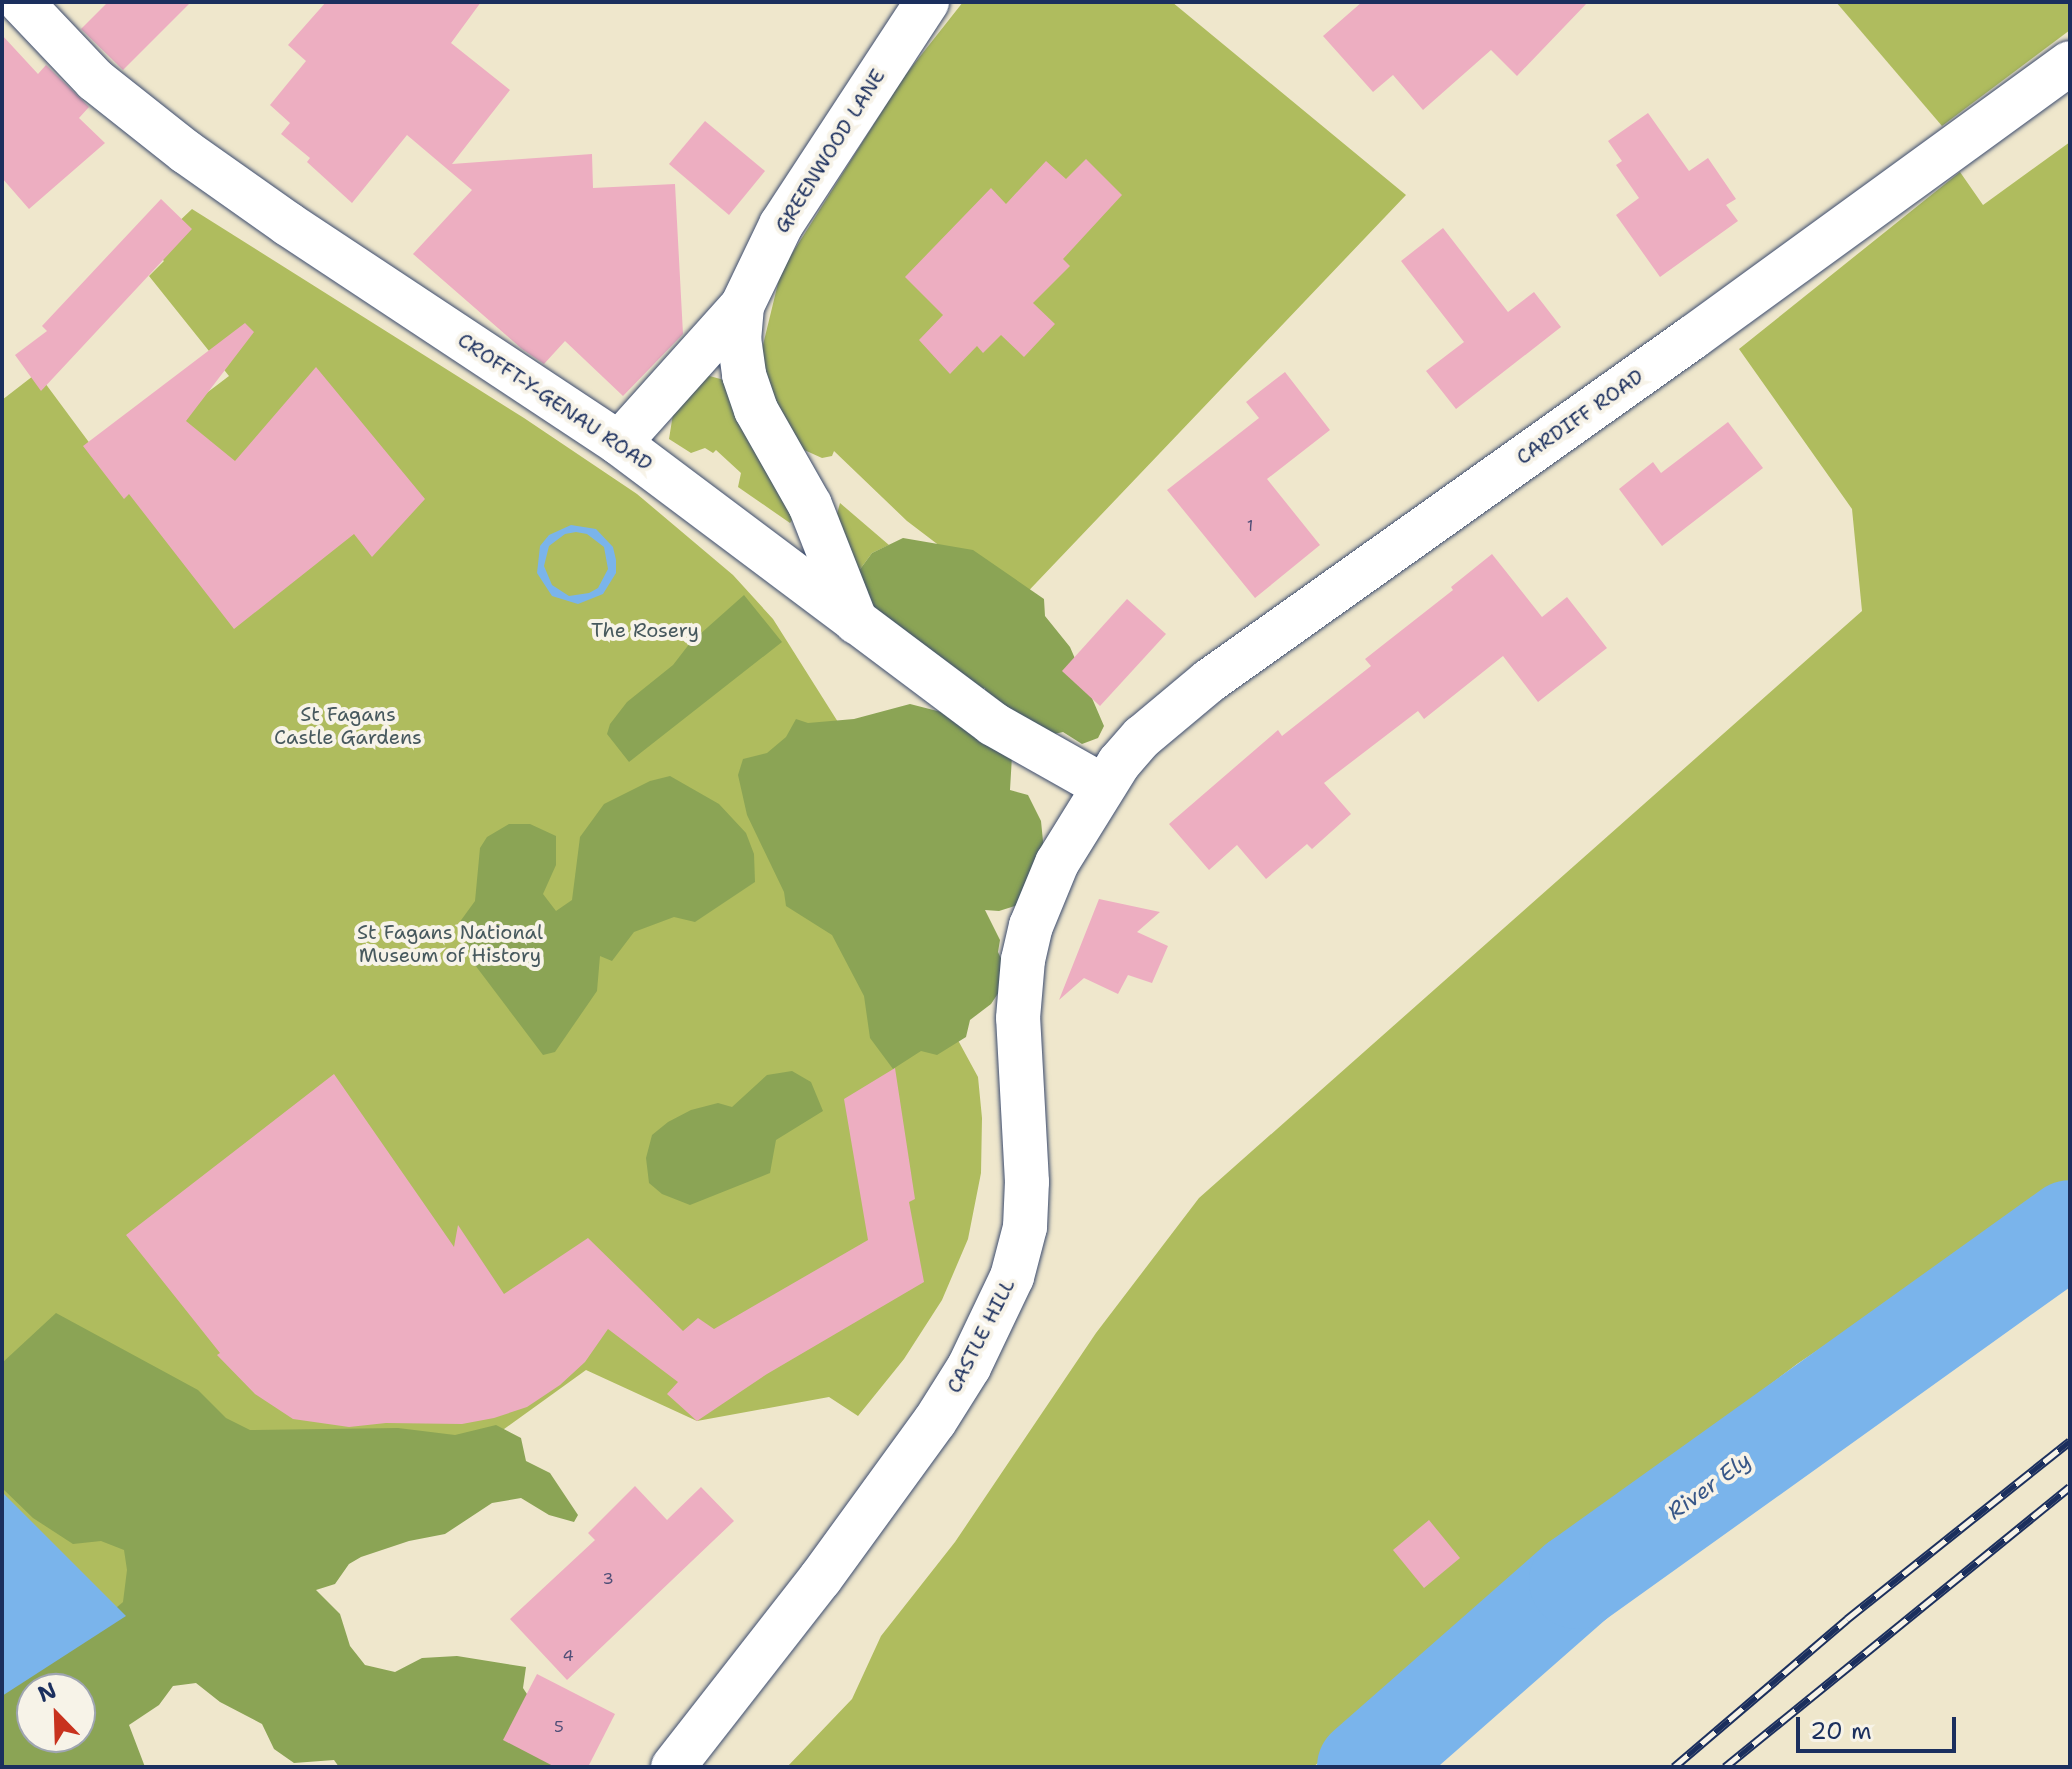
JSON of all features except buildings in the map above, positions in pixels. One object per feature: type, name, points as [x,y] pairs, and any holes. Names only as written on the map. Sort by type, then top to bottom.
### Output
[{"type":"street","name":"CROFFT-Y-GENAU ROAD","points":[[21,2],[95,80],[186,152],[288,224],[619,443],[993,724],[1103,786]]},
{"type":"street","name":"GREENWOOD LANE","points":[[619,443],[742,306],[781,225],[927,2]]},
{"type":"street","name":"CARDIFF ROAD","points":[[1103,786],[1142,737],[1209,681],[1693,337],[2070,63]]},
{"type":"street","name":"GREENWOOD LANE","points":[[742,306],[739,338],[744,375],[756,410],[810,505],[856,622]]},
{"type":"street","name":"CASTLE HILL","points":[[673,1767],[820,1579],[935,1421],[969,1367],[1012,1277],[1025,1227],[1027,1182],[1018,1018],[1023,960],[1031,926],[1057,863],[1103,786]]},
{"type":"green space","points":[[963,2],[1172,2],[1406,195],[1016,604],[907,521],[834,451],[832,456],[822,458],[802,449],[767,388],[761,353],[781,271],[903,78]]},
{"type":"green space","points":[[1836,2],[2070,2],[2070,30],[1942,126]]},
{"type":"green space","points":[[2070,142],[2070,1182],[1797,1364],[1543,1558],[1459,1630],[1419,1683],[1313,1767],[787,1767],[852,1699],[881,1636],[955,1542],[1096,1333],[1199,1198],[1862,611],[1852,509],[1739,349],[1960,172],[1983,205]]},
{"type":"green space","name":"St Fagans National Museum of History","points":[[192,209],[524,418],[637,494],[733,575],[773,619],[913,841],[953,1031],[978,1077],[982,1118],[981,1173],[968,1239],[942,1300],[904,1359],[858,1416],[829,1397],[697,1421],[586,1370],[96,1723],[96,1673],[16,1673],[16,1753],[2,1767],[2,400],[33,376],[45,383],[108,468],[229,376],[149,276],[164,261],[151,248]]},
{"type":"green space","points":[[706,375],[724,380],[795,516],[790,523],[738,487],[741,473],[716,450],[713,453],[705,448],[691,453],[669,439],[673,414]]},
{"type":"green space","points":[[840,503],[889,545],[872,553],[858,572],[834,525]]},
{"type":"green space","points":[[903,538],[973,550],[1044,599],[1045,616],[1070,647],[1104,726],[1098,738],[1082,744],[1063,732],[1050,735],[1012,756],[1010,790],[1028,795],[1041,821],[1044,851],[1018,905],[999,911],[985,910],[1000,940],[998,952],[1007,971],[1003,986],[991,1004],[970,1020],[966,1037],[937,1055],[921,1051],[893,1069],[870,1038],[864,996],[832,935],[786,906],[784,892],[747,815],[738,775],[743,759],[767,753],[786,737],[796,719],[808,723],[854,719],[910,704],[953,715],[985,697],[985,688],[973,694],[880,634],[858,572],[872,553]]},
{"type":"green space","points":[[744,595],[782,642],[629,762],[607,734],[610,724],[627,702],[673,665],[690,643]]},
{"type":"green space","points":[[670,776],[719,804],[746,833],[754,854],[755,882],[695,922],[674,917],[634,932],[612,961],[600,956],[597,991],[555,1052],[543,1055],[475,965],[459,923],[475,901],[480,848],[487,837],[509,824],[530,824],[556,836],[556,865],[543,894],[556,911],[572,900],[580,837],[604,804],[650,781]]},
{"type":"green space","points":[[792,1071],[811,1082],[823,1111],[776,1140],[770,1173],[690,1205],[662,1194],[649,1183],[646,1158],[652,1135],[668,1122],[691,1110],[718,1103],[732,1107],[767,1075]]},
{"type":"green space","points":[[56,1313],[198,1390],[226,1418],[250,1430],[398,1428],[455,1435],[496,1425],[521,1438],[526,1461],[550,1473],[578,1515],[574,1522],[549,1515],[521,1498],[492,1503],[445,1534],[409,1541],[361,1557],[349,1564],[335,1584],[316,1590],[340,1614],[350,1646],[365,1665],[395,1672],[422,1658],[457,1656],[526,1667],[523,1688],[575,1767],[339,1767],[334,1760],[294,1763],[274,1749],[262,1724],[220,1702],[196,1683],[173,1686],[159,1705],[129,1725],[145,1767],[2,1767],[2,1679],[97,1624],[123,1602],[127,1570],[124,1550],[101,1541],[73,1544],[33,1518],[2,1488],[2,1363]]},
{"type":"water","points":[[571,525],[596,529],[613,547],[616,573],[603,594],[578,604],[552,596],[537,573],[540,546],[549,535]],"holes":[[[565,534],[587,534],[604,547],[608,569],[598,588],[589,593],[569,596],[552,585],[544,566],[549,546]]]},
{"type":"water","points":[[2,1492],[126,1616],[38,1673],[16,1673],[16,1687],[2,1696]]},
{"type":"waterway","name":"River Ely","points":[[1365,1767],[1577,1581],[2070,1228]]},
{"type":"railway","points":[[1674,1767],[1847,1619],[2070,1441]]},
{"type":"railway","points":[[1725,1767],[2070,1487]]},
{"type":"park label","name":"The Rosery","points":[[645,630]]},
{"type":"park label","name":"St Fagans Castle Gardens","points":[[348,726]]}]
